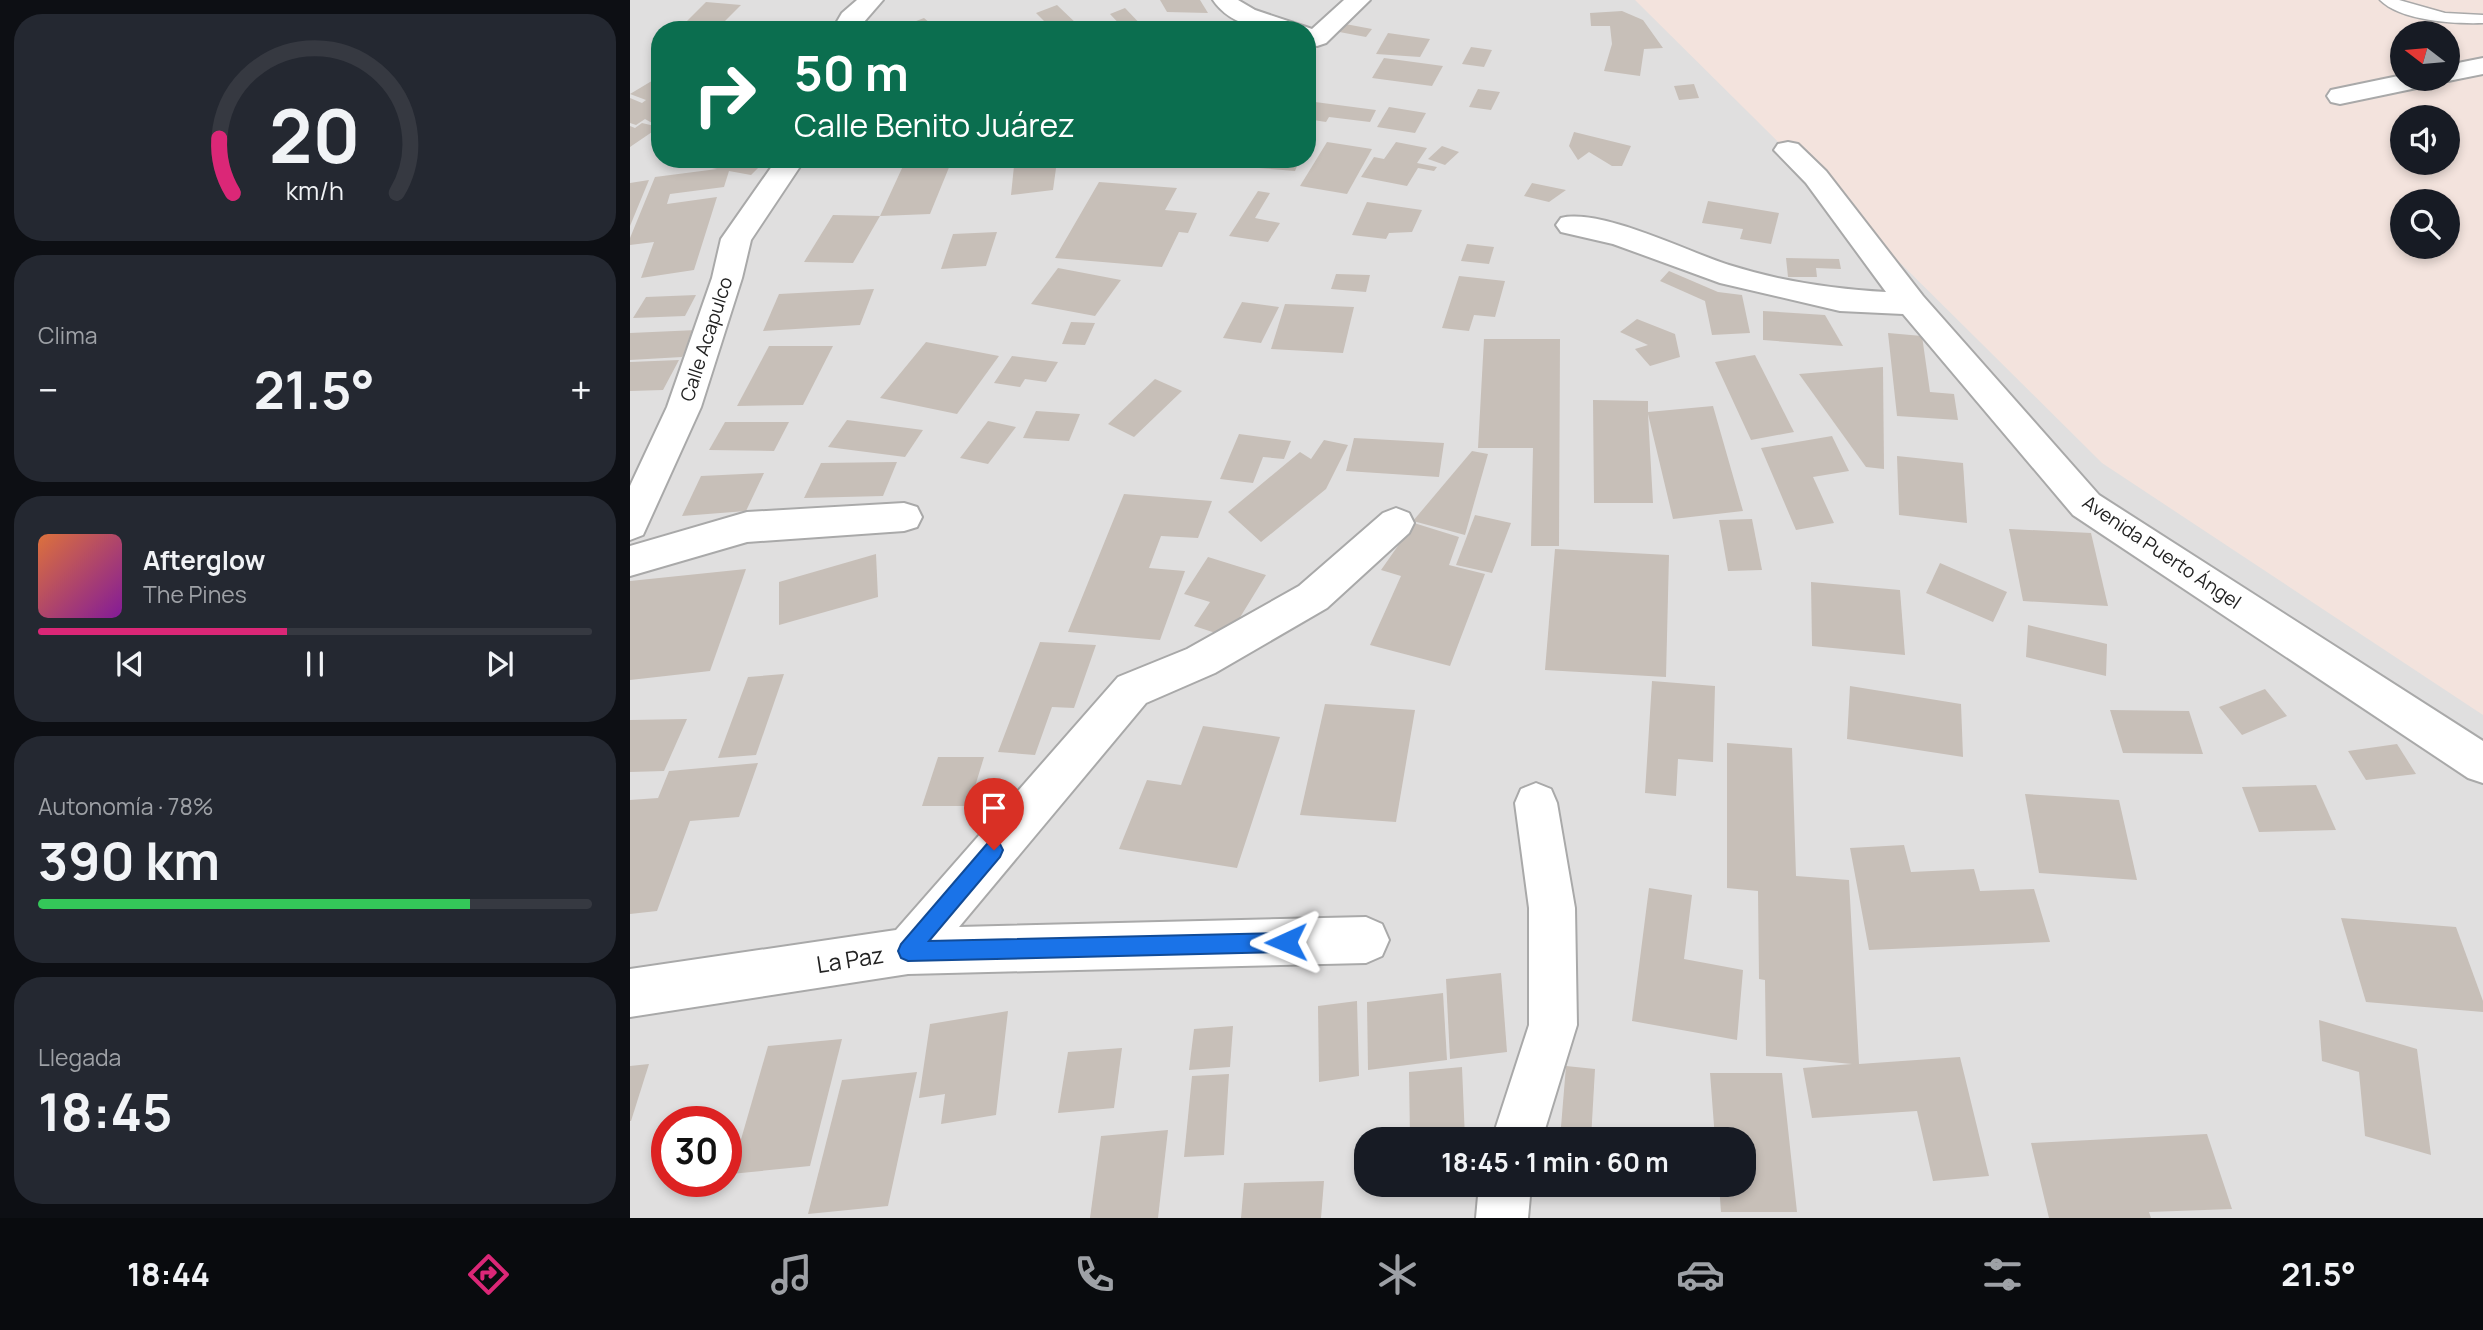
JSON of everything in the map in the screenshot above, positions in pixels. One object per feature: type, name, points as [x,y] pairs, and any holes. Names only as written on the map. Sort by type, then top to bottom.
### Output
[{"type":"street","points":[[849,21],[871,0]]},
{"type":"street","points":[[1225,0],[1228,5],[1267,21]]},
{"type":"street","points":[[1316,38],[1358,0]]},
{"type":"street","points":[[2460,71],[2483,66]]},
{"type":"street","points":[[2340,96],[2390,86]]},
{"type":"street","name":"Avenida Puerto Ángel","points":[[1788,150],[1816,177],[1912,304],[2086,505],[2483,764]]},
{"type":"street","name":"Calle Acapulco","points":[[630,525],[684,407],[727,278],[736,239],[785,168]]},
{"type":"street","points":[[1571,225],[1665,250],[1720,273],[1784,288],[1840,300],[1912,304]]},
{"type":"street","points":[[630,561],[747,527],[904,517]]},
{"type":"street","points":[[908,951],[1132,690],[1201,661],[1313,597],[1396,523]]},
{"type":"street","points":[[1521,1127],[1553,1025],[1552,908],[1536,803]]},
{"type":"street","name":"La Paz","points":[[630,993],[908,951],[1367,940]]},
{"type":"street","points":[[1502,1218],[1504,1197]]},
{"type":"lane","points":[[2387,0],[2409,11],[2444,20],[2483,19]]},
{"type":"shaded area","points":[[630,0],[2483,0],[2483,1218],[630,1218]]},
{"type":"shaded area","points":[[1635,0],[2483,0],[2483,715],[2102,463]]},
{"type":"building","points":[[1160,0],[1200,0],[1208,13],[1167,12]]},
{"type":"building","points":[[706,2],[741,5],[725,21],[687,21]]},
{"type":"building","points":[[1057,5],[1074,21],[1044,21],[1036,13]]},
{"type":"building","points":[[1125,8],[1137,21],[1117,21],[1110,14]]},
{"type":"building","points":[[1622,11],[1643,20],[1663,48],[1644,49],[1640,76],[1604,71],[1612,44],[1610,26],[1591,26],[1590,13]]},
{"type":"building","points":[[1340,23],[1372,29],[1366,37],[1334,31]]},
{"type":"building","points":[[1388,33],[1430,39],[1420,57],[1376,54]]},
{"type":"building","points":[[1471,47],[1492,50],[1484,67],[1462,64]]},
{"type":"building","points":[[1384,58],[1443,66],[1432,86],[1372,78]]},
{"type":"building","points":[[651,81],[651,122],[645,119],[636,125],[630,123],[630,98],[642,103],[646,100],[630,94]]},
{"type":"building","points":[[1694,84],[1699,98],[1679,100],[1674,86]]},
{"type":"building","points":[[1478,89],[1500,92],[1491,110],[1469,107]]},
{"type":"building","points":[[1316,102],[1376,110],[1370,122],[1329,117],[1326,122],[1316,120]]},
{"type":"building","points":[[1389,107],[1426,113],[1415,133],[1377,127]]},
{"type":"building","points":[[642,123],[651,125],[651,133],[630,147],[630,126],[635,128]]},
{"type":"building","points":[[1574,132],[1631,146],[1622,166],[1612,166],[1589,152],[1578,160],[1569,146]]},
{"type":"building","points":[[1327,142],[1372,149],[1347,194],[1300,186],[1311,168],[1316,168],[1316,160]]},
{"type":"building","points":[[1396,142],[1427,148],[1417,163],[1437,167],[1434,171],[1418,168],[1407,186],[1361,177],[1374,157],[1384,159]]},
{"type":"building","points":[[1442,146],[1459,152],[1445,165],[1428,159]]},
{"type":"building","points":[[712,168],[758,168],[751,175],[729,171],[724,187],[670,194],[667,204],[717,197],[694,270],[641,278],[654,242],[630,245],[630,238],[655,177],[717,169]]},
{"type":"building","points":[[902,168],[949,168],[930,214],[880,216]]},
{"type":"building","points":[[1014,168],[1056,168],[1053,190],[1011,195]]},
{"type":"building","points":[[1259,168],[1296,168],[1295,171]]},
{"type":"building","points":[[649,180],[630,226],[630,183]]},
{"type":"building","points":[[1099,182],[1177,188],[1165,210],[1197,213],[1188,233],[1179,232],[1162,267],[1055,258]]},
{"type":"building","points":[[1532,183],[1566,190],[1549,202],[1524,196]]},
{"type":"building","points":[[1258,191],[1270,193],[1255,218],[1280,223],[1268,242],[1229,236]]},
{"type":"building","points":[[1708,201],[1779,213],[1771,244],[1740,239],[1743,229],[1702,223]]},
{"type":"building","points":[[1367,202],[1422,210],[1412,232],[1389,233],[1386,239],[1352,235]]},
{"type":"building","points":[[833,215],[880,216],[853,263],[804,262]]},
{"type":"building","points":[[997,232],[986,266],[941,269],[953,234]]},
{"type":"building","points":[[1467,244],[1494,247],[1489,264],[1461,261]]},
{"type":"building","points":[[1786,258],[1839,259],[1841,269],[1816,268],[1817,277],[1788,277]]},
{"type":"building","points":[[1058,268],[1121,280],[1095,316],[1031,304]]},
{"type":"building","points":[[1669,271],[1718,292],[1742,295],[1750,333],[1712,335],[1705,301],[1660,281]]},
{"type":"building","points":[[1336,274],[1370,275],[1366,292],[1331,289]]},
{"type":"building","points":[[1459,276],[1505,281],[1495,317],[1474,315],[1469,331],[1442,328]]},
{"type":"building","points":[[874,289],[860,325],[763,331],[779,294]]},
{"type":"building","points":[[696,295],[685,316],[633,318],[646,297]]},
{"type":"building","points":[[1242,302],[1279,307],[1261,343],[1223,338]]},
{"type":"building","points":[[1285,304],[1354,307],[1343,353],[1271,349]]},
{"type":"building","points":[[1763,311],[1825,315],[1843,346],[1763,340]]},
{"type":"building","points":[[1637,319],[1675,334],[1680,357],[1650,366],[1635,349],[1648,345],[1620,332]]},
{"type":"building","points":[[1071,322],[1095,323],[1085,345],[1062,344]]},
{"type":"building","points":[[697,330],[682,357],[630,360],[630,333]]},
{"type":"building","points":[[1888,333],[1922,336],[1930,392],[1954,394],[1958,420],[1897,416]]},
{"type":"building","points":[[1484,339],[1560,339],[1559,546],[1531,546],[1533,448],[1478,448]]},
{"type":"building","points":[[926,342],[999,356],[957,414],[880,398]]},
{"type":"building","points":[[769,346],[833,346],[803,405],[737,406]]},
{"type":"building","points":[[1755,355],[1794,432],[1751,440],[1715,362]]},
{"type":"building","points":[[1012,356],[1058,362],[1046,382],[1025,379],[1020,387],[994,383]]},
{"type":"building","points":[[679,360],[663,390],[630,391],[630,362]]},
{"type":"building","points":[[1883,367],[1884,469],[1866,467],[1799,374]]},
{"type":"building","points":[[1155,379],[1182,391],[1134,437],[1108,424]]},
{"type":"building","points":[[1593,400],[1648,401],[1648,412],[1713,406],[1743,511],[1673,519],[1648,414],[1653,503],[1594,503]]},
{"type":"building","points":[[1036,411],[1080,414],[1069,441],[1023,438]]},
{"type":"building","points":[[847,420],[923,430],[905,457],[828,447]]},
{"type":"building","points":[[988,421],[1016,427],[988,464],[960,458]]},
{"type":"building","points":[[725,422],[789,422],[774,451],[709,450]]},
{"type":"building","points":[[1239,434],[1291,441],[1284,459],[1263,457],[1253,483],[1220,479]]},
{"type":"building","points":[[1832,436],[1849,471],[1813,477],[1834,523],[1796,530],[1761,448]]},
{"type":"building","points":[[1354,438],[1444,443],[1439,477],[1346,471]]},
{"type":"building","points":[[1324,440],[1348,445],[1326,489],[1261,542],[1228,512],[1300,452],[1311,459]]},
{"type":"building","points":[[1472,451],[1488,454],[1465,535],[1413,521]]},
{"type":"building","points":[[1897,456],[1963,463],[1967,523],[1899,515]]},
{"type":"building","points":[[897,462],[883,496],[804,498],[821,463]]},
{"type":"building","points":[[764,473],[746,511],[682,516],[701,476]]},
{"type":"building","points":[[1124,494],[1212,501],[1198,538],[1161,536],[1149,568],[1185,571],[1160,640],[1068,632]]},
{"type":"building","points":[[1475,515],[1511,523],[1492,573],[1456,565]]},
{"type":"building","points":[[1752,519],[1762,570],[1728,571],[1719,520]]},
{"type":"building","points":[[1414,523],[1459,537],[1449,565],[1485,574],[1450,666],[1370,645],[1401,576],[1381,570]]},
{"type":"building","points":[[2009,529],[2091,533],[2108,606],[2023,601]]},
{"type":"building","points":[[1555,549],[1669,555],[1666,677],[1545,670]]},
{"type":"building","points":[[876,554],[878,597],[779,625],[779,582]]},
{"type":"building","points":[[1208,557],[1266,575],[1228,637],[1194,626],[1210,602],[1184,594]]},
{"type":"building","points":[[1940,563],[2007,592],[1993,622],[1926,593]]},
{"type":"building","points":[[746,569],[710,671],[630,680],[630,581]]},
{"type":"building","points":[[1811,582],[1900,590],[1905,655],[1812,646]]},
{"type":"building","points":[[2028,625],[2107,644],[2106,676],[2026,657]]},
{"type":"building","points":[[1040,642],[1096,645],[1074,708],[1052,707],[1035,755],[998,752]]},
{"type":"building","points":[[784,674],[756,755],[718,758],[748,677]]},
{"type":"building","points":[[1652,681],[1715,686],[1713,762],[1678,759],[1676,796],[1645,793]]},
{"type":"building","points":[[1850,686],[1961,704],[1963,757],[1847,739]]},
{"type":"building","points":[[2265,689],[2287,716],[2242,735],[2219,707]]},
{"type":"building","points":[[1325,704],[1415,710],[1396,822],[1300,815]]},
{"type":"building","points":[[2110,710],[2189,711],[2203,754],[2123,753]]},
{"type":"building","points":[[687,719],[664,771],[630,772],[630,720]]},
{"type":"building","points":[[1203,726],[1280,737],[1237,868],[1119,849],[1147,780],[1181,785]]},
{"type":"building","points":[[1727,743],[1792,748],[1796,876],[1849,880],[1859,1064],[1960,1057],[1989,1176],[1933,1181],[1917,1111],[1812,1118],[1803,1068],[1852,1064],[1766,1056],[1765,980],[1759,979],[1758,891],[1727,888]]},
{"type":"building","points":[[2397,744],[2416,774],[2366,780],[2348,751]]},
{"type":"building","points":[[938,757],[984,757],[969,806],[922,806]]},
{"type":"building","points":[[758,763],[739,817],[690,821],[657,911],[630,914],[630,800],[658,798],[669,771]]},
{"type":"building","points":[[2316,785],[2336,830],[2259,832],[2242,787]]},
{"type":"building","points":[[2025,794],[2119,800],[2137,880],[2039,873]]},
{"type":"building","points":[[1904,845],[1911,872],[1974,869],[1980,891],[2034,889],[2050,942],[1869,950],[1850,848]]},
{"type":"building","points":[[1649,888],[1692,895],[1684,959],[1743,970],[1737,1040],[1632,1021]]},
{"type":"building","points":[[2341,918],[2456,927],[2483,1001],[2483,1012],[2366,1002]]},
{"type":"building","points":[[1501,973],[1507,1052],[1450,1059],[1446,979]]},
{"type":"building","points":[[1443,993],[1447,1060],[1368,1070],[1367,1002]]},
{"type":"building","points":[[1357,1001],[1359,1076],[1319,1082],[1318,1006]]},
{"type":"building","points":[[1008,1011],[996,1115],[941,1124],[945,1094],[919,1098],[930,1024]]},
{"type":"building","points":[[2319,1020],[2417,1049],[2431,1155],[2365,1136],[2359,1072],[2322,1061]]},
{"type":"building","points":[[1233,1026],[1230,1067],[1189,1070],[1194,1029]]},
{"type":"building","points":[[842,1039],[810,1166],[742,1173],[742,1136],[768,1046]]},
{"type":"building","points":[[1122,1048],[1114,1108],[1058,1113],[1068,1052]]},
{"type":"building","points":[[649,1064],[631,1121],[630,1121],[630,1066]]},
{"type":"building","points":[[1566,1066],[1595,1069],[1592,1127],[1561,1127]]},
{"type":"building","points":[[1462,1067],[1464,1127],[1410,1127],[1409,1072]]},
{"type":"building","points":[[917,1072],[888,1206],[808,1214],[842,1080]]},
{"type":"building","points":[[1710,1073],[1782,1073],[1797,1212],[1721,1212],[1720,1197],[1756,1197],[1756,1127],[1714,1127]]},
{"type":"building","points":[[1229,1074],[1224,1155],[1184,1157],[1192,1076]]},
{"type":"building","points":[[1168,1130],[1158,1218],[1090,1218],[1101,1136]]},
{"type":"building","points":[[2207,1134],[2232,1209],[2149,1212],[2151,1218],[2049,1218],[2031,1143]]},
{"type":"building","points":[[1324,1181],[1321,1218],[1241,1218],[1244,1183]]},
{"type":"route","points":[[994,850],[908,951],[1286,942]]}]
